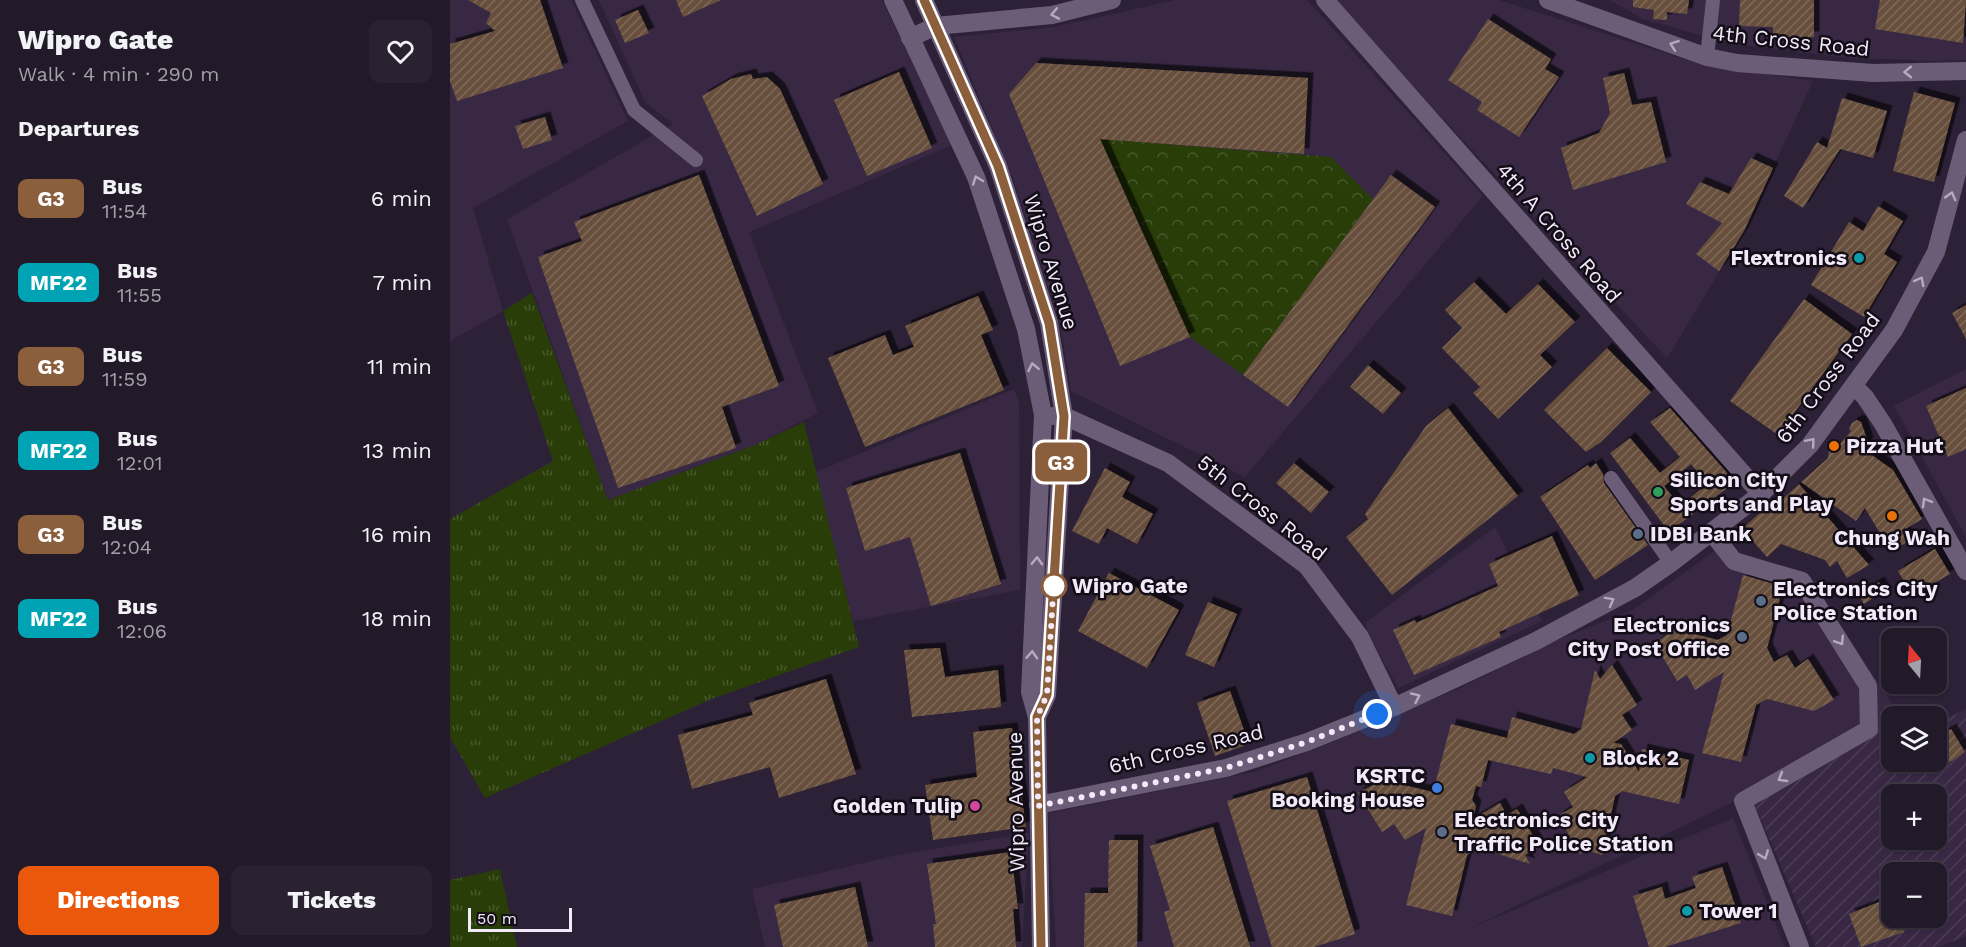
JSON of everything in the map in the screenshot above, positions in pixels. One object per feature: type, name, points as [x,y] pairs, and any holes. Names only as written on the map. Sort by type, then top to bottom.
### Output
[{"type":"street","points":[[582,0],[634,110],[696,160]]},
{"type":"street","name":"Wipro Avenue","points":[[893,0],[976,177],[1026,329],[1042,415],[1030,692],[1037,717],[1041,947]]},
{"type":"street","name":"Wipro Avenue","points":[[924,0],[998,166],[1049,323],[1064,416],[1047,695],[1037,717]]},
{"type":"street","points":[[910,38],[936,27],[1052,15],[1112,0]]},
{"type":"street","name":"4th A Cross Road","points":[[1324,0],[1761,494]]},
{"type":"street","name":"4th Cross Road","points":[[1548,0],[1707,57],[1737,63],[1873,73],[1966,71]]},
{"type":"street","points":[[1707,57],[1713,0]]},
{"type":"street","name":"6th Cross Road","points":[[1038,806],[1226,768],[1307,742],[1394,707],[1536,641],[1635,588],[1671,563],[1761,494],[1810,445],[1894,330],[1936,252],[1966,140]]},
{"type":"street","points":[[1854,386],[1865,397],[1883,424],[1966,571]]},
{"type":"street","name":"5th Cross Road","points":[[1042,415],[1064,416],[1168,463],[1307,566],[1360,637],[1394,707]]},
{"type":"street","points":[[1611,478],[1671,563]]},
{"type":"street","points":[[1712,533],[1734,561],[1802,581],[1868,686],[1869,729],[1743,801],[1800,947]]},
{"type":"shaded area","points":[[450,0],[571,0],[628,121],[473,208],[503,311],[450,341]]},
{"type":"shaded area","points":[[599,0],[882,0],[952,145],[749,232],[818,413],[755,445],[608,500],[507,219],[673,124],[645,102]]},
{"type":"shaded area","points":[[1175,0],[1307,0],[1483,196],[1245,477],[1071,391],[1061,328],[1013,178],[954,37],[1055,27]]},
{"type":"shaded area","points":[[1332,0],[1499,0],[1706,66],[1813,81],[1744,231],[1667,358]]},
{"type":"shaded area","points":[[1610,0],[1966,0],[1966,60],[1848,58],[1731,44],[1643,19]]},
{"type":"shaded area","points":[[1966,369],[1966,537],[1894,406]]},
{"type":"shaded area","points":[[1014,389],[1019,402],[1020,590],[853,621],[816,472]]},
{"type":"shaded area","points":[[1495,527],[1542,621],[1398,688],[1367,631],[1366,622]]},
{"type":"shaded area","points":[[1717,549],[1811,581],[1881,687],[1881,694],[1886,694],[1894,706],[1881,706],[1881,730],[1869,729],[1750,794],[1468,929],[1733,818],[1785,947],[1056,947],[1048,813],[1254,772],[1313,750],[1460,688],[1562,638],[1633,610]]},
{"type":"shaded area","points":[[1966,709],[1966,936],[1939,947],[1816,947],[1750,794],[1869,729],[1881,730],[1881,772],[1947,772],[1947,718]]},
{"type":"shaded area","points":[[1029,833],[1022,947],[765,947],[752,889],[893,856]]},
{"type":"green space","points":[[1100,139],[1331,157],[1373,199],[1243,375],[1190,337]]},
{"type":"green space","points":[[532,293],[608,500],[755,445],[804,422],[859,647],[714,698],[485,798],[450,737],[450,519],[553,461],[503,311]]},
{"type":"green space","points":[[500,869],[517,947],[450,947],[450,880]]},
{"type":"building","points":[[468,0],[540,0],[563,68],[457,101],[450,81],[450,44],[495,31],[486,23],[491,13]]},
{"type":"building","points":[[676,0],[721,0],[683,17]]},
{"type":"building","points":[[1633,0],[1689,0],[1687,14],[1667,12],[1667,20],[1653,19],[1654,10],[1633,7]]},
{"type":"building","points":[[1740,0],[1814,0],[1814,37],[1773,37],[1773,27],[1739,26]]},
{"type":"building","points":[[1880,0],[1966,0],[1963,43],[1875,29]]},
{"type":"building","points":[[638,10],[649,33],[625,43],[615,20]]},
{"type":"building","points":[[1488,19],[1551,59],[1545,69],[1559,77],[1519,137],[1477,110],[1482,102],[1448,80]]},
{"type":"building","points":[[1036,63],[1308,78],[1304,154],[1100,139],[1190,337],[1120,366],[1009,94]]},
{"type":"building","points":[[899,72],[932,148],[867,176],[834,100]]},
{"type":"building","points":[[1624,73],[1632,105],[1651,102],[1666,162],[1573,190],[1561,148],[1599,133],[1610,113],[1603,78]]},
{"type":"building","points":[[751,74],[753,79],[767,77],[780,89],[823,184],[757,216],[702,96],[731,79]]},
{"type":"building","points":[[1914,92],[1955,103],[1934,182],[1893,171]]},
{"type":"building","points":[[1842,98],[1887,111],[1873,158],[1840,149],[1803,208],[1784,196],[1817,142],[1827,148]]},
{"type":"building","points":[[545,117],[552,140],[523,149],[515,126]]},
{"type":"building","points":[[1751,158],[1773,168],[1744,231],[1719,271],[1696,254],[1722,223],[1686,204],[1700,182],[1729,194]]},
{"type":"building","points":[[699,175],[779,386],[722,407],[736,448],[618,488],[538,257],[582,241],[574,222]]},
{"type":"building","points":[[1391,175],[1435,207],[1288,407],[1243,375]]},
{"type":"building","name":"Flextronics","points":[[1878,206],[1903,221],[1884,254],[1897,262],[1864,317],[1811,285],[1849,222],[1863,231]]},
{"type":"building","points":[[1474,282],[1506,314],[1538,284],[1575,322],[1540,355],[1552,367],[1498,419],[1473,393],[1480,387],[1442,348],[1462,328],[1445,310]]},
{"type":"building","points":[[978,296],[993,330],[981,335],[1004,390],[865,447],[828,358],[885,335],[893,355],[914,347],[905,326]]},
{"type":"building","points":[[1804,299],[1852,334],[1778,435],[1730,401]]},
{"type":"building","points":[[1966,305],[1966,339],[1952,313]]},
{"type":"building","points":[[1607,348],[1651,392],[1601,442],[1586,452],[1544,410]]},
{"type":"building","points":[[1368,365],[1401,393],[1383,414],[1350,387]]},
{"type":"building","points":[[1966,388],[1966,449],[1948,457],[1926,406]]},
{"type":"building","points":[[1448,408],[1518,496],[1392,595],[1346,537],[1368,519],[1365,514],[1426,426]]},
{"type":"building","points":[[1670,408],[1735,482],[1669,532],[1610,453],[1630,438],[1660,473],[1680,457],[1650,422]],"holes":[[[1691,464],[1707,484],[1680,506],[1664,486]]]},
{"type":"building","points":[[1857,420],[1861,422],[1868,442],[1863,449],[1893,470],[1922,519],[1904,530],[1910,540],[1891,552],[1865,508],[1856,521],[1801,482],[1828,458],[1829,450],[1838,446],[1851,431],[1849,429],[1852,423]]},
{"type":"building","points":[[960,453],[1001,584],[931,606],[910,537],[865,551],[846,488]]},
{"type":"building","points":[[1294,463],[1329,492],[1311,513],[1276,483]]},
{"type":"building","points":[[1596,463],[1603,474],[1604,483],[1648,545],[1595,580],[1540,497],[1588,465],[1590,468]]},
{"type":"building","points":[[1105,468],[1130,482],[1122,497],[1153,514],[1137,544],[1107,528],[1099,544],[1072,531]]},
{"type":"building","points":[[1799,484],[1869,565],[1847,578],[1837,561],[1830,567],[1825,560],[1781,544],[1767,557],[1742,529],[1773,501],[1776,505]]},
{"type":"building","points":[[1552,536],[1579,595],[1499,632],[1501,637],[1414,675],[1393,630],[1415,620],[1416,623],[1498,586],[1489,564]]},
{"type":"building","points":[[1935,549],[1950,574],[1912,596],[1898,571]]},
{"type":"building","points":[[1109,573],[1179,610],[1147,668],[1078,631]]},
{"type":"building","points":[[1743,575],[1783,587],[1767,648],[1774,662],[1787,655],[1795,668],[1808,659],[1834,700],[1814,711],[1767,699],[1756,705],[1741,762],[1702,753],[1724,672],[1695,690],[1687,675],[1677,681],[1655,644],[1674,629],[1718,640],[1727,635]]},
{"type":"building","points":[[1879,582],[1884,591],[1864,604],[1858,594]]},
{"type":"building","points":[[1208,602],[1237,614],[1214,667],[1185,655]]},
{"type":"building","points":[[940,648],[945,677],[998,670],[1001,707],[912,717],[904,650]]},
{"type":"building","points":[[1612,665],[1637,705],[1622,715],[1632,730],[1613,743],[1621,744],[1639,772],[1642,749],[1689,760],[1679,804],[1622,791],[1615,796],[1602,855],[1587,850],[1580,854],[1558,816],[1573,807],[1564,792],[1587,777],[1553,768],[1551,774],[1488,760],[1481,787],[1476,786],[1472,800],[1476,806],[1473,819],[1500,803],[1507,815],[1517,809],[1540,847],[1525,855],[1530,864],[1480,848],[1467,855],[1452,916],[1406,905],[1426,828],[1405,840],[1394,824],[1382,832],[1358,793],[1373,785],[1369,777],[1433,792],[1451,724],[1507,738],[1512,717],[1574,734],[1581,729],[1595,670],[1600,679]]},
{"type":"building","points":[[826,679],[856,774],[779,798],[770,767],[692,789],[678,735],[753,715],[749,703]]},
{"type":"building","points":[[1230,691],[1249,744],[1215,756],[1197,703]]},
{"type":"building","name":"Golden Tulip","points":[[1012,728],[1026,827],[933,840],[925,785],[977,777],[973,732]]},
{"type":"building","points":[[1951,729],[1965,752],[1947,764],[1947,731]]},
{"type":"building","points":[[1307,777],[1355,934],[1314,947],[1272,947],[1227,801]]},
{"type":"building","points":[[1213,827],[1250,947],[1174,947],[1164,912],[1170,910],[1150,846]]},
{"type":"building","points":[[1109,840],[1138,840],[1137,947],[1084,947],[1085,893],[1108,893]]},
{"type":"building","points":[[1011,852],[1018,909],[1013,909],[1016,947],[935,947],[933,924],[936,924],[927,864]]},
{"type":"building","name":"Tower 1","points":[[1722,867],[1741,923],[1665,947],[1649,947],[1633,896],[1662,887],[1665,899],[1696,888],[1692,877]]},
{"type":"building","points":[[855,887],[868,947],[783,947],[774,905]]},
{"type":"building","points":[[1881,901],[1881,928],[1902,928],[1904,932],[1861,947],[1849,914]]},
{"type":"bus line","name":"G3","points":[[924,0],[998,166],[1049,323],[1064,416],[1047,695],[1037,717],[1041,947]]},
{"type":"place","name":"Flextronics","points":[[1859,258]]},
{"type":"place","name":"Pizza Hut","points":[[1834,446]]},
{"type":"place","name":"Silicon City Sports and Play","points":[[1658,492]]},
{"type":"place","name":"Chung Wah","points":[[1892,516]]},
{"type":"place","name":"IDBI Bank","points":[[1638,534]]},
{"type":"place","name":"Wipro Gate","points":[[1054,586]]},
{"type":"place","name":"Electronics City Police Station","points":[[1761,601]]},
{"type":"place","name":"Electronics City Post Office","points":[[1742,637]]},
{"type":"place","name":"Block 2","points":[[1590,758]]},
{"type":"place","name":"KSRTC Booking House","points":[[1437,788]]},
{"type":"place","name":"Golden Tulip","points":[[975,806]]},
{"type":"place","name":"Electronics City Traffic Police Station","points":[[1442,832]]},
{"type":"place","name":"Tower 1","points":[[1687,911]]},
{"type":"route","points":[[1054,586],[1054,579],[1047,695],[1037,717],[1038,806],[1226,768],[1307,742],[1377,714]]}]
